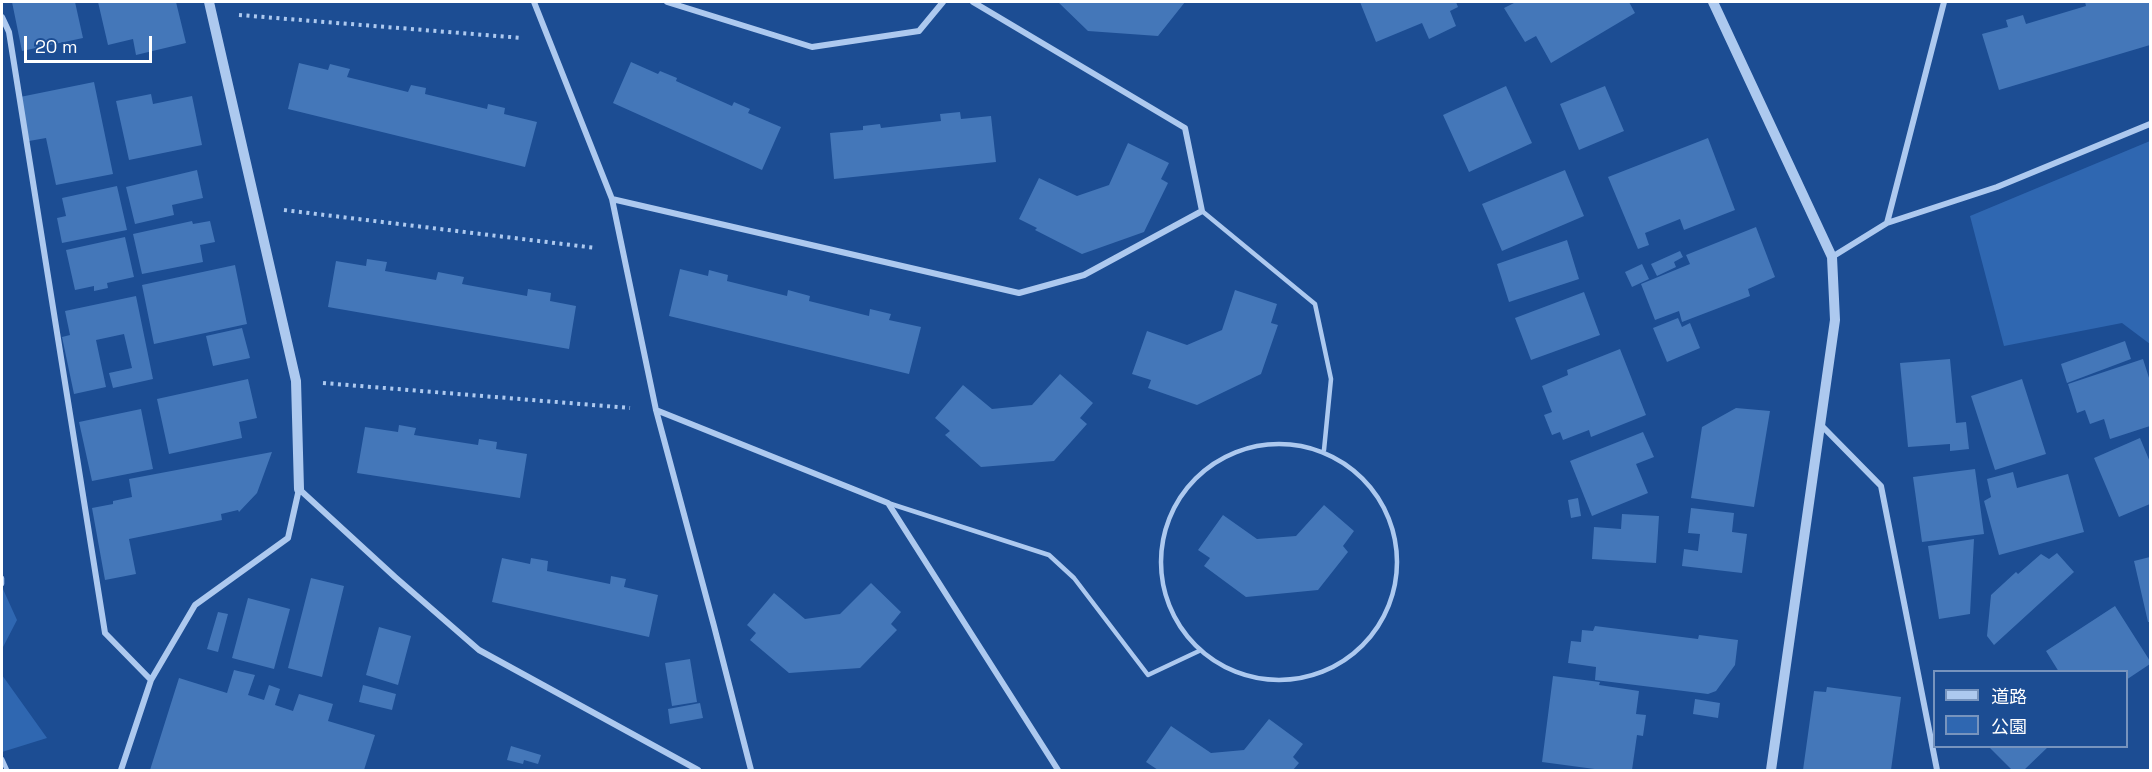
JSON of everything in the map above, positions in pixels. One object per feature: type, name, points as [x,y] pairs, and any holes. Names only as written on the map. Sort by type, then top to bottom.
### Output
[{"type":"street","points":[[121,771],[151,680],[195,605],[288,538],[299,489],[296,381],[209,2]]},
{"type":"street","points":[[534,2],[612,199],[656,410],[750,771]]},
{"type":"street","points":[[667,2],[812,47],[918,31],[943,2]]},
{"type":"street","points":[[612,199],[1019,293],[1084,275],[1202,211],[1185,129],[973,2]]},
{"type":"street","points":[[1713,2],[1832,257],[1835,320],[1771,771]]},
{"type":"street","points":[[1887,223],[1944,2]]},
{"type":"street","points":[[2,17],[9,32],[105,633],[151,680]]},
{"type":"street","points":[[1832,257],[1887,223],[1997,187],[2151,124]]},
{"type":"street","points":[[656,410],[888,502],[1058,771]]},
{"type":"street","points":[[1821,425],[1881,486],[1937,771]]},
{"type":"street","points":[[299,489],[479,650],[698,771]]},
{"type":"lane","points":[[1202,211],[1315,304],[1331,379],[1324,450]]},
{"type":"lane","points":[[1294,442],[1324,450],[1370,482],[1390,514],[1394,602],[1382,625],[1354,656],[1316,676],[1262,680],[1199,651],[1182,632],[1163,592],[1163,531],[1178,497],[1206,467],[1228,453],[1294,442]]},
{"type":"lane","points":[[888,502],[1049,555],[1074,578],[1148,675],[1199,651]]},
{"type":"lane","points":[[2,578],[2,584]]},
{"type":"lane","points":[[2,759],[7,771]]},
{"type":"path","points":[[212,13],[550,40]]},
{"type":"path","points":[[256,206],[623,252]]},
{"type":"path","points":[[296,381],[656,410]]},
{"type":"green space","points":[[2150,141],[2150,344],[2122,323],[2004,346],[1970,216]]},
{"type":"green space","points":[[2,587],[17,620],[2,649]]},
{"type":"green space","points":[[2,675],[47,738],[2,752]]},
{"type":"building","points":[[12,2],[75,2],[83,38],[22,51]]},
{"type":"building","points":[[98,2],[176,2],[186,43],[136,55],[133,39],[108,45]]},
{"type":"building","points":[[1058,2],[1185,2],[1158,36],[1088,31]]},
{"type":"building","points":[[1360,2],[1456,2],[1458,7],[1450,11],[1456,26],[1429,39],[1422,23],[1376,42]]},
{"type":"building","points":[[1516,2],[1629,2],[1635,13],[1551,63],[1536,36],[1525,42],[1504,8]]},
{"type":"building","points":[[2085,2],[2150,2],[2150,45],[1999,90],[1982,34],[2008,27],[2006,20],[2023,15],[2026,24],[2086,6]]},
{"type":"building","points":[[631,62],[658,74],[660,71],[677,78],[676,81],[732,106],[734,102],[750,109],[748,113],[781,127],[762,170],[613,103]]},
{"type":"building","points":[[299,63],[328,70],[330,64],[350,69],[347,77],[408,92],[411,85],[426,88],[425,94],[487,109],[488,104],[505,108],[504,114],[537,122],[525,167],[288,109]]},
{"type":"building","points":[[94,82],[113,174],[56,185],[46,138],[29,141],[20,97]]},
{"type":"building","points":[[1506,86],[1532,143],[1469,172],[1443,115]]},
{"type":"building","points":[[1605,86],[1624,131],[1579,150],[1560,104]]},
{"type":"building","points":[[151,94],[153,104],[192,96],[202,145],[129,160],[116,101]]},
{"type":"building","points":[[960,112],[961,119],[991,116],[996,162],[834,179],[830,133],[863,130],[863,126],[880,124],[881,128],[941,121],[940,114]]},
{"type":"building","points":[[1708,138],[1735,210],[1684,230],[1680,219],[1645,233],[1649,245],[1638,249],[1608,177]]},
{"type":"building","points":[[1128,143],[1169,163],[1161,179],[1168,183],[1144,232],[1082,254],[1035,230],[1037,228],[1019,219],[1039,178],[1077,196],[1109,185]]},
{"type":"building","points":[[197,170],[203,198],[172,205],[174,215],[135,224],[126,187]]},
{"type":"building","points":[[1565,170],[1584,216],[1502,251],[1482,204]]},
{"type":"building","points":[[117,186],[127,230],[62,243],[57,218],[66,216],[62,198]]},
{"type":"building","points":[[192,221],[193,224],[210,221],[215,242],[200,245],[203,262],[142,274],[133,234]]},
{"type":"building","points":[[1756,227],[1775,277],[1748,289],[1750,296],[1682,322],[1679,311],[1655,320],[1641,284],[1690,264],[1686,255]]},
{"type":"building","points":[[125,237],[134,277],[107,283],[108,288],[94,291],[94,286],[75,290],[66,250]]},
{"type":"building","points":[[1567,240],[1579,279],[1509,302],[1497,264]]},
{"type":"building","points":[[1680,251],[1683,257],[1674,262],[1676,267],[1657,276],[1651,264]]},
{"type":"building","points":[[367,259],[387,262],[385,271],[436,280],[438,272],[464,277],[462,284],[527,296],[528,289],[551,293],[550,301],[576,306],[569,349],[328,307],[336,261],[366,266]]},
{"type":"building","points":[[1642,264],[1649,279],[1632,287],[1625,272]]},
{"type":"building","points":[[235,265],[247,324],[154,344],[142,285]]},
{"type":"building","points":[[680,269],[708,276],[709,270],[728,275],[727,281],[787,296],[788,290],[810,296],[809,301],[869,316],[870,309],[891,314],[889,320],[921,327],[909,374],[669,316]]},
{"type":"building","points":[[1235,290],[1277,304],[1271,323],[1278,325],[1261,374],[1197,405],[1148,388],[1151,380],[1132,374],[1147,331],[1187,345],[1222,330]]},
{"type":"building","points":[[1584,292],[1600,335],[1531,360],[1515,318]]},
{"type":"building","points":[[136,296],[153,379],[113,388],[109,373],[132,368],[124,334],[96,340],[106,387],[74,394],[62,337],[70,335],[65,311]]},
{"type":"building","points":[[1678,318],[1682,327],[1690,323],[1700,348],[1667,362],[1653,328]]},
{"type":"building","points":[[242,328],[250,358],[213,366],[206,336]]},
{"type":"building","points":[[2125,341],[2131,359],[2067,383],[2061,364]]},
{"type":"building","points":[[1620,349],[1646,415],[1591,437],[1589,430],[1563,440],[1560,432],[1552,435],[1544,415],[1552,412],[1542,386],[1568,375],[1567,370]]},
{"type":"building","points":[[1950,359],[1956,423],[1966,422],[1969,449],[1950,451],[1950,444],[1908,447],[1900,363]]},
{"type":"building","points":[[2143,359],[2150,381],[2150,426],[2110,439],[2104,419],[2090,424],[2085,410],[2077,413],[2068,384]]},
{"type":"building","points":[[1060,374],[1093,403],[1080,418],[1087,424],[1054,461],[981,467],[945,435],[950,431],[935,418],[963,385],[992,409],[1032,405]]},
{"type":"building","points":[[248,379],[257,418],[239,422],[242,438],[169,454],[157,399]]},
{"type":"building","points":[[2022,379],[2046,454],[1995,470],[1971,396]]},
{"type":"building","points":[[1736,408],[1770,411],[1754,507],[1691,498],[1702,427]]},
{"type":"building","points":[[141,409],[153,469],[92,481],[79,422]]},
{"type":"building","points":[[399,425],[416,428],[414,435],[478,445],[479,439],[497,442],[496,449],[527,454],[520,498],[357,473],[365,427],[398,432]]},
{"type":"building","points":[[1643,432],[1654,457],[1636,464],[1648,493],[1592,516],[1570,461]]},
{"type":"building","points":[[2140,438],[2150,462],[2150,504],[2119,517],[2094,458]]},
{"type":"building","points":[[272,452],[257,493],[239,512],[238,510],[221,514],[222,520],[129,539],[136,574],[105,580],[92,508],[132,497],[129,479]]},
{"type":"building","points":[[1975,469],[1984,534],[1922,542],[1913,477]]},
{"type":"building","points":[[2013,472],[2017,488],[2068,474],[2084,532],[1999,555],[1984,501],[1991,497],[1987,479]]},
{"type":"building","points":[[1578,498],[1581,516],[1571,518],[1568,500]]},
{"type":"building","points":[[1324,505],[1354,531],[1343,546],[1348,552],[1318,590],[1246,597],[1204,566],[1210,558],[1198,550],[1223,515],[1257,539],[1296,536]]},
{"type":"building","points":[[1691,508],[1734,513],[1732,532],[1747,534],[1742,573],[1682,566],[1684,549],[1698,551],[1700,534],[1688,533]]},
{"type":"building","points":[[1622,514],[1659,516],[1656,563],[1592,559],[1594,527],[1621,529]]},
{"type":"building","points":[[1974,539],[1970,614],[1939,619],[1928,546]]},
{"type":"building","points":[[2057,553],[2074,572],[1994,645],[1987,636],[1991,595],[2016,572],[2018,574],[2041,554],[2049,559]]},
{"type":"building","points":[[2150,557],[2150,622],[2148,622],[2134,561]]},
{"type":"building","points":[[502,558],[530,564],[531,558],[548,561],[547,571],[610,584],[611,576],[626,579],[624,587],[658,595],[649,637],[492,602]]},
{"type":"building","points":[[311,578],[344,586],[322,677],[288,668]]},
{"type":"building","points":[[871,583],[901,612],[891,624],[897,630],[860,668],[789,673],[750,640],[756,633],[747,625],[774,593],[805,619],[840,614]]},
{"type":"building","points":[[248,598],[290,609],[274,669],[232,658]]},
{"type":"building","points":[[2115,606],[2150,664],[2128,679],[2128,670],[2058,670],[2046,651]]},
{"type":"building","points":[[218,612],[228,614],[218,652],[207,649]]},
{"type":"building","points":[[1595,626],[1698,639],[1699,635],[1738,640],[1735,665],[1716,691],[1708,694],[1595,680],[1596,667],[1568,663],[1571,641],[1581,642],[1582,630],[1593,631]]},
{"type":"building","points":[[379,627],[411,636],[398,685],[366,675]]},
{"type":"building","points":[[690,659],[697,702],[672,706],[665,663]]},
{"type":"building","points":[[234,670],[255,675],[248,695],[264,700],[269,685],[280,689],[275,705],[293,711],[299,694],[333,704],[328,721],[375,735],[364,770],[150,770],[179,678],[227,693]]},
{"type":"building","points":[[1553,676],[1600,682],[1599,685],[1639,691],[1636,714],[1646,715],[1643,736],[1637,735],[1632,770],[1602,770],[1542,762]]},
{"type":"building","points":[[363,685],[396,694],[392,710],[359,702]]},
{"type":"building","points":[[1827,687],[1901,697],[1891,770],[1803,770],[1814,691],[1826,692]]},
{"type":"building","points":[[1695,699],[1720,703],[1718,718],[1693,714]]},
{"type":"building","points":[[700,703],[703,718],[670,724],[668,709]]},
{"type":"building","points":[[1269,719],[1303,744],[1293,757],[1299,763],[1293,770],[1158,770],[1146,762],[1171,726],[1211,753],[1244,750]]},
{"type":"building","points":[[511,746],[541,755],[538,764],[524,760],[523,764],[507,760]]},
{"type":"building","points":[[1990,748],[2047,748],[2024,770],[2012,770]]}]
